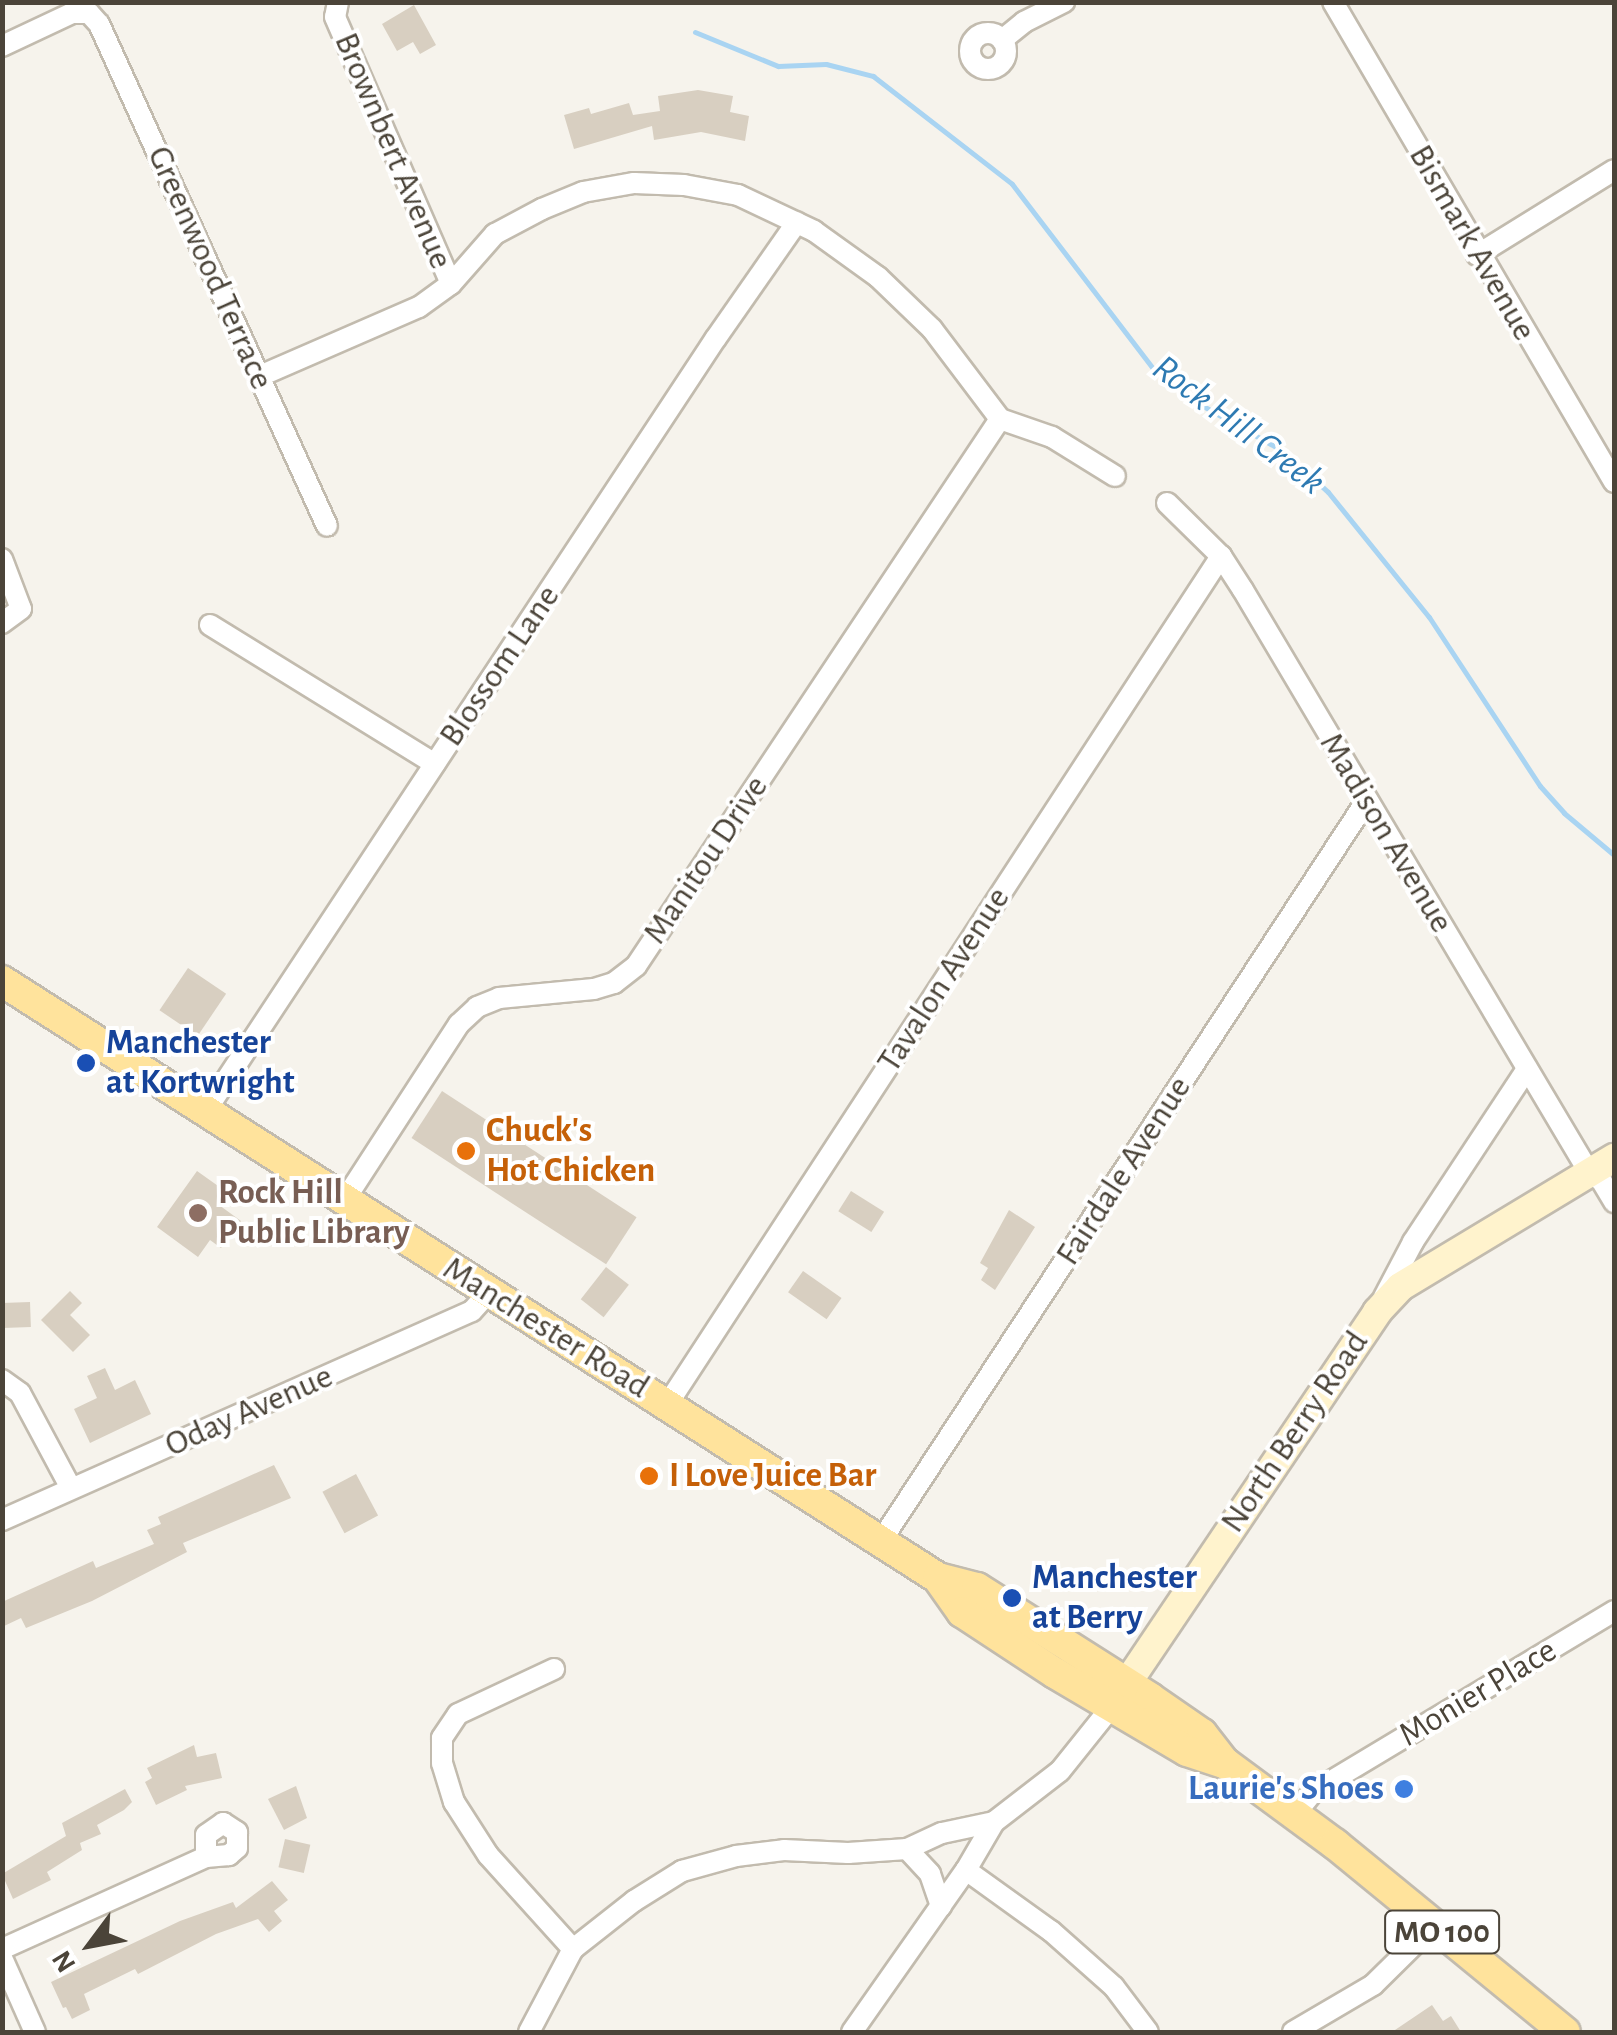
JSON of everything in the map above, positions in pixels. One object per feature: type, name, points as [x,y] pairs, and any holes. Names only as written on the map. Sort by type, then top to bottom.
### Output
[{"type":"main road","name":"Manchester Road","points":[[5,988],[938,1578],[962,1612],[1202,1734],[1225,1763],[1296,1813],[1565,2032]]},
{"type":"main road","name":"North Berry Road","points":[[1119,1694],[1376,1312],[1400,1287],[1614,1158]]},
{"type":"street","points":[[1002,40],[1024,22],[1064,2]]},
{"type":"street","name":"Bismark Avenue","points":[[1334,3],[1614,482]]},
{"type":"street","name":"Brownbert Avenue","points":[[337,10],[451,284]]},
{"type":"street","name":"Greenwood Terrace","points":[[2,46],[72,13],[89,12],[99,24],[327,526]]},
{"type":"street","points":[[1478,255],[1614,170]]},
{"type":"street","points":[[260,376],[410,312],[451,284],[495,234],[583,192],[634,183],[684,185],[738,195],[798,222],[878,277],[932,330],[1000,419],[1052,437],[1115,476]]},
{"type":"street","name":"Blossom Lane","points":[[205,1112],[798,222]]},
{"type":"street","name":"Manitou Drive","points":[[344,1200],[459,1024],[477,1007],[499,998],[594,989],[614,983],[636,966],[1000,419]]},
{"type":"street","name":"Madison Avenue","points":[[1167,504],[1221,556],[1590,1174],[1601,1180],[1614,1202]]},
{"type":"street","name":"Tavalon Avenue","points":[[667,1404],[1221,556]]},
{"type":"street","points":[[2,559],[20,596],[21,609],[2,623]]},
{"type":"street","points":[[210,625],[436,764]]},
{"type":"street","name":"Fairdale Avenue","points":[[881,1541],[1367,800]]},
{"type":"street","name":"North Berry Road","points":[[1376,1312],[1414,1242],[1528,1069]]},
{"type":"street","name":"Oday Avenue","points":[[2,1520],[472,1311],[489,1292]]},
{"type":"street","points":[[2,1380],[20,1393],[71,1488]]},
{"type":"street","name":"Monier Place","points":[[1296,1813],[1313,1792],[1614,1611]]},
{"type":"street","points":[[554,1669],[458,1714],[442,1738],[442,1763],[454,1802],[481,1845],[573,1949]]},
{"type":"street","name":"North Berry Road","points":[[529,2032],[573,1949],[634,1901],[682,1871],[736,1856],[784,1850],[848,1853],[907,1849],[942,1833],[994,1822],[1060,1771],[1119,1694]]},
{"type":"street","points":[[852,2032],[966,1870],[994,1822]]},
{"type":"street","points":[[907,1849],[930,1874],[941,1906]]},
{"type":"street","points":[[2,1949],[206,1857]]},
{"type":"street","points":[[966,1870],[1051,1931],[1114,1987],[1148,2032]]},
{"type":"street","points":[[1293,2032],[1390,1973],[1434,1925]]},
{"type":"street","points":[[2,1958],[35,2032]]},
{"type":"building","points":[[414,5],[436,45],[420,54],[413,42],[397,51],[382,24]]},
{"type":"building","points":[[698,90],[733,96],[730,112],[749,116],[745,141],[701,132],[654,140],[652,126],[574,149],[564,115],[589,108],[591,114],[629,103],[633,115],[660,111],[658,96]]},
{"type":"building","points":[[188,968],[226,994],[198,1036],[159,1010]]},
{"type":"building","points":[[442,1091],[637,1217],[606,1264],[412,1138]]},
{"type":"building","name":"Rock Hill Public Library","points":[[197,1171],[228,1193],[219,1205],[241,1221],[221,1248],[210,1240],[198,1257],[157,1227]]},
{"type":"building","points":[[851,1191],[884,1212],[871,1232],[838,1211]]},
{"type":"building","points":[[1009,1210],[1035,1227],[995,1290],[981,1280],[988,1268],[980,1263]]},
{"type":"building","points":[[606,1267],[629,1285],[604,1317],[581,1299]]},
{"type":"building","points":[[803,1271],[842,1298],[827,1319],[788,1292]]},
{"type":"building","points":[[70,1291],[82,1303],[70,1315],[90,1335],[73,1352],[41,1320]]},
{"type":"building","points":[[30,1302],[31,1327],[3,1328],[2,1303]]},
{"type":"building","points":[[105,1368],[115,1390],[135,1380],[151,1414],[90,1443],[74,1409],[97,1398],[87,1376]]},
{"type":"building","points":[[274,1465],[291,1498],[183,1543],[187,1552],[92,1601],[26,1628],[21,1618],[2,1627],[2,1602],[93,1561],[96,1568],[154,1544],[147,1530],[161,1524],[158,1517]]},
{"type":"building","points":[[356,1474],[378,1515],[345,1533],[322,1492]]},
{"type":"building","points":[[194,1745],[197,1757],[216,1753],[222,1778],[185,1786],[187,1790],[156,1805],[145,1782],[152,1778],[147,1768]]},
{"type":"building","points":[[296,1786],[307,1818],[284,1830],[268,1799]]},
{"type":"building","points":[[125,1789],[132,1802],[97,1825],[101,1834],[80,1843],[82,1850],[47,1872],[51,1880],[13,1899],[2,1874],[66,1836],[62,1823]]},
{"type":"building","points":[[285,1839],[310,1845],[304,1873],[278,1867]]},
{"type":"building","points":[[272,1881],[288,1900],[274,1911],[282,1921],[269,1932],[258,1919],[216,1934],[138,1974],[135,1969],[84,1994],[90,2010],[72,2019],[63,2008],[51,1982],[180,1921],[233,1902],[236,1908]]},
{"type":"building","points":[[1432,2005],[1443,2021],[1451,2016],[1461,2032],[1392,2032]]},
{"type":"waterway","name":"Rock Hill Creek","points":[[695,32],[778,66],[826,64],[873,76],[1012,184],[1155,371],[1196,402],[1283,451],[1328,492],[1429,617],[1540,786],[1564,813],[1614,855]]},
{"type":"place","name":"Manchester at Kortwright","points":[[86,1063]]},
{"type":"place","name":"Chuck's Hot Chicken","points":[[466,1151]]},
{"type":"place","name":"Rock Hill Public Library","points":[[198,1213]]},
{"type":"place","name":"I Love Juice Bar","points":[[649,1476]]},
{"type":"place","name":"Manchester at Berry","points":[[1012,1598]]},
{"type":"place","name":"Laurie's Shoes","points":[[1404,1789]]}]
